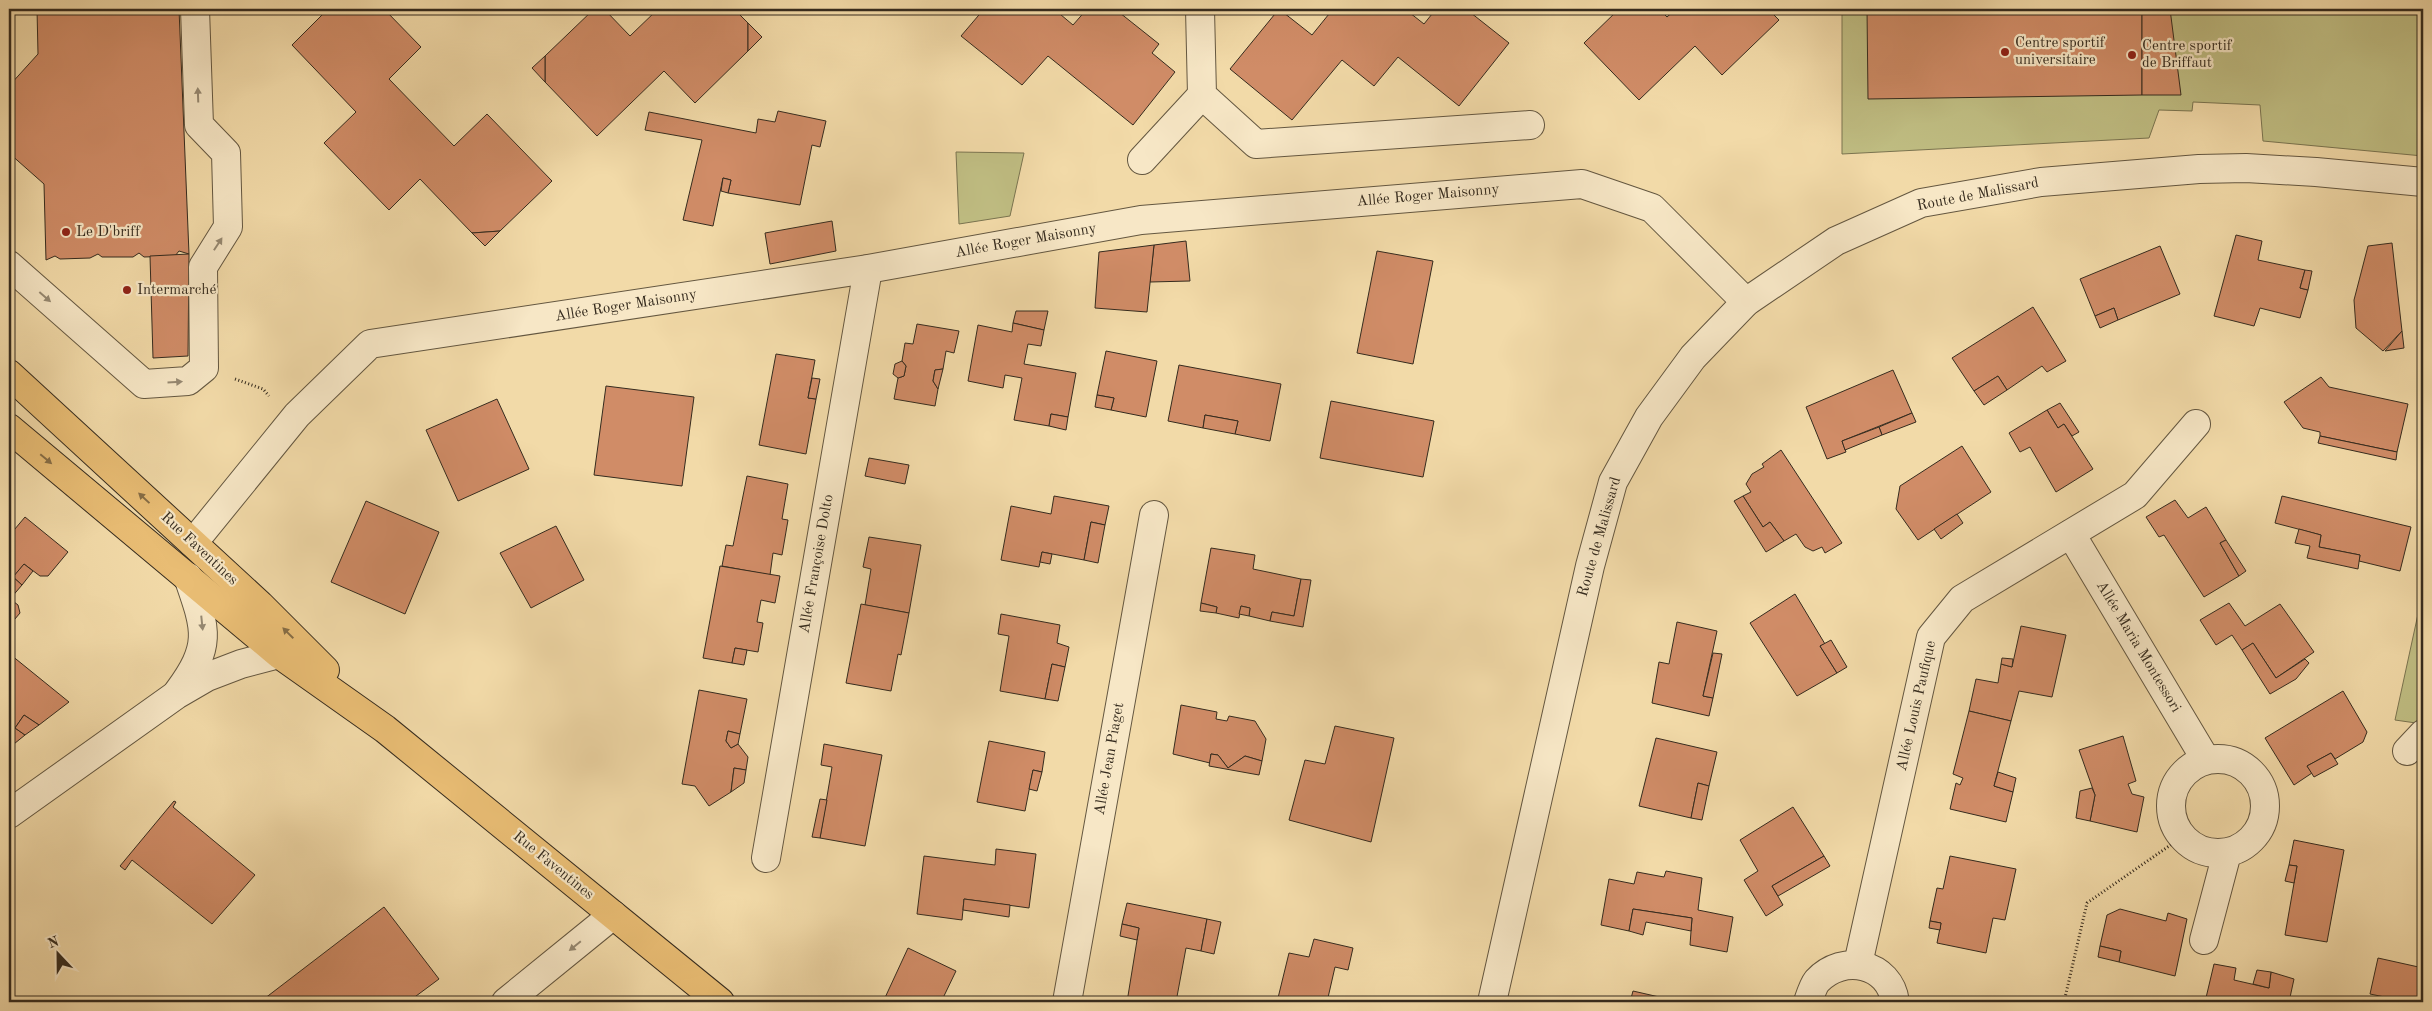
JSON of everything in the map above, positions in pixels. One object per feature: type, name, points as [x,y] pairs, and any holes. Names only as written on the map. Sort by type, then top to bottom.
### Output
[{"type":"main road","name":"Rue Faventines","points":[[9,374],[260,606],[385,729]]},
{"type":"main road","name":"Rue Faventines","points":[[9,428],[279,654],[385,729],[720,1002]]},
{"type":"street","points":[[9,265],[144,384],[188,381],[204,368],[203,267],[228,227],[226,153],[200,125],[195,9]]},
{"type":"street","points":[[1142,160],[1202,95],[1200,9]]},
{"type":"street","points":[[1202,95],[1256,144],[1530,125]]},
{"type":"street","name":"Route de Malissard","points":[[1492,1002],[1590,566],[1613,482],[1649,417],[1693,357],[1746,302],[1836,241],[1920,203],[1958,196],[2041,182],[2199,169],[2246,168],[2316,172],[2423,182]]},
{"type":"street","name":"Allée Roger Maisonny","points":[[193,543],[295,417],[370,344],[868,269],[1141,220],[1582,184],[1652,208],[1746,302]]},
{"type":"street","name":"Allée Françoise Dolto","points":[[766,858],[868,269]]},
{"type":"street","name":"Allée Louis Paufique","points":[[1858,964],[1932,636],[1962,599],[2135,495],[2196,424]]},
{"type":"street","name":"Allée Jean Piaget","points":[[1066,1002],[1154,515]]},
{"type":"street","name":"Allée Maria Montessori","points":[[2070,534],[2206,760]]},
{"type":"street","points":[[176,696],[195,670],[203,642],[203,619],[188,577]]},
{"type":"street","points":[[9,814],[176,696],[207,677],[241,664],[279,654]]},
{"type":"street","points":[[2222,758],[2238,763],[2252,772],[2261,786],[2265,797],[2265,814],[2260,829],[2243,847],[2227,853],[2215,854],[2199,850],[2182,837],[2174,824],[2170,808],[2172,792],[2179,778],[2192,767],[2206,760],[2222,758]]},
{"type":"street","points":[[2204,940],[2227,853]]},
{"type":"street","points":[[506,1002],[613,915]]},
{"type":"street","points":[[1808,1002],[1816,982],[1835,966],[1858,964],[1880,973],[1893,990],[1895,1002]]},
{"type":"path","points":[[204,368],[263,389],[295,417]]},
{"type":"path","points":[[2064,1002],[2087,903],[2182,837]]},
{"type":"shaded area","name":"Centre sportif de Briffaut","points":[[1842,9],[2423,9],[2423,156],[2263,141],[2260,105],[2193,102],[2192,111],[2159,110],[2149,138],[1842,154]]},
{"type":"shaded area","points":[[956,152],[1024,153],[1010,216],[959,224]]},
{"type":"shaded area","points":[[2423,591],[2423,724],[2395,720]]},
{"type":"building","points":[[37,9],[179,9],[189,254],[179,251],[175,256],[144,257],[139,253],[133,257],[102,257],[98,254],[90,258],[60,259],[55,256],[46,260],[44,184],[9,153],[9,86],[38,54]]},
{"type":"building","points":[[328,9],[384,9],[421,47],[389,79],[454,146],[487,114],[552,181],[500,231],[472,233],[420,179],[389,210],[324,143],[356,112],[292,45]]},
{"type":"building","points":[[594,9],[604,9],[630,36],[658,9],[734,9],[748,23],[748,51],[695,103],[664,71],[597,136],[545,82],[545,56]]},
{"type":"building","points":[[984,9],[1054,9],[1073,25],[1087,9],[1115,9],[1159,44],[1152,53],[1175,72],[1133,125],[1048,56],[1022,85],[961,36]]},
{"type":"building","points":[[1279,9],[1312,35],[1333,9],[1405,9],[1424,24],[1436,9],[1466,9],[1509,43],[1459,106],[1398,57],[1374,86],[1342,60],[1292,120],[1230,69]]},
{"type":"building","points":[[1619,9],[1659,9],[1667,17],[1676,9],[1768,9],[1779,20],[1722,75],[1695,46],[1639,100],[1584,43]]},
{"type":"building","name":"Centre sportif universitaire","points":[[1867,9],[2142,9],[2142,95],[1868,99]]},
{"type":"building","points":[[2142,9],[2170,9],[2181,95],[2142,95]]},
{"type":"building","points":[[748,23],[762,37],[748,51]]},
{"type":"building","points":[[545,56],[545,82],[532,68]]},
{"type":"building","points":[[778,111],[826,121],[820,147],[812,145],[800,205],[728,193],[731,180],[723,178],[713,226],[683,220],[702,140],[645,130],[649,112],[756,133],[758,119],[775,122]]},
{"type":"building","points":[[723,178],[731,180],[728,193],[721,191]]},
{"type":"building","points":[[832,221],[836,251],[770,264],[765,233]]},
{"type":"building","points":[[500,231],[485,246],[472,233]]},
{"type":"building","points":[[2236,235],[2262,241],[2258,260],[2305,270],[2300,288],[2308,290],[2300,318],[2260,308],[2254,326],[2214,316]]},
{"type":"building","points":[[1186,241],[1190,281],[1150,282],[1154,245]]},
{"type":"building","points":[[2392,243],[2402,331],[2383,351],[2356,328],[2354,300],[2368,246]]},
{"type":"building","points":[[1154,245],[1147,312],[1095,308],[1099,252]]},
{"type":"building","points":[[2160,246],[2180,294],[2118,320],[2114,308],[2095,316],[2080,279]]},
{"type":"building","points":[[1377,251],[1433,261],[1413,364],[1357,353]]},
{"type":"building","points":[[189,254],[188,356],[153,358],[150,256]]},
{"type":"building","points":[[2305,270],[2312,271],[2308,290],[2300,288]]},
{"type":"building","points":[[2033,307],[2066,361],[2047,372],[2042,366],[2007,390],[1998,376],[1974,391],[1952,358]]},
{"type":"building","points":[[2114,308],[2118,320],[2100,328],[2095,316]]},
{"type":"building","points":[[1016,311],[1048,311],[1044,330],[1013,323]]},
{"type":"building","points":[[1013,323],[1044,330],[1041,346],[1028,344],[1024,364],[1076,373],[1068,417],[1051,414],[1049,426],[1014,420],[1022,378],[1005,375],[1003,388],[968,381],[978,325],[1012,332]]},
{"type":"building","points":[[917,324],[959,331],[954,353],[946,351],[943,369],[935,370],[933,381],[938,389],[935,406],[894,399],[898,378],[904,376],[906,366],[902,361],[905,343],[913,344]]},
{"type":"building","points":[[2402,331],[2404,348],[2385,351]]},
{"type":"building","points":[[1106,351],[1157,361],[1146,417],[1111,410],[1114,398],[1097,395]]},
{"type":"building","points":[[776,354],[815,360],[808,398],[816,399],[806,454],[759,445]]},
{"type":"building","points":[[902,361],[906,366],[904,376],[898,378],[893,374],[895,364]]},
{"type":"building","points":[[1179,365],[1281,384],[1270,441],[1235,434],[1238,421],[1205,415],[1203,428],[1168,421]]},
{"type":"building","points":[[943,369],[938,389],[933,381],[935,370]]},
{"type":"building","points":[[1893,370],[1912,413],[1842,441],[1846,452],[1827,459],[1806,407]]},
{"type":"building","points":[[1998,376],[2007,390],[1984,405],[1974,391]]},
{"type":"building","points":[[2321,377],[2329,387],[2408,404],[2397,452],[2320,436],[2320,432],[2303,428],[2284,402]]},
{"type":"building","points":[[812,378],[820,379],[816,399],[808,398]]},
{"type":"building","points":[[606,386],[694,397],[682,486],[594,475]]},
{"type":"building","points":[[1097,395],[1114,398],[1111,410],[1095,407]]},
{"type":"building","points":[[497,399],[529,469],[458,501],[426,430]]},
{"type":"building","points":[[1331,401],[1434,421],[1423,477],[1320,458]]},
{"type":"building","points":[[2060,403],[2079,432],[2072,436],[2064,424],[2058,428],[2047,410]]},
{"type":"building","points":[[2047,410],[2058,428],[2064,424],[2093,469],[2056,492],[2030,447],[2020,452],[2009,433]]},
{"type":"building","points":[[1912,413],[1916,422],[1882,435],[1879,427]]},
{"type":"building","points":[[1051,414],[1068,417],[1066,430],[1049,426]]},
{"type":"building","points":[[1205,415],[1238,421],[1235,434],[1203,428]]},
{"type":"building","points":[[1879,427],[1882,435],[1845,450],[1842,441]]},
{"type":"building","points":[[2320,436],[2397,452],[2396,460],[2318,443]]},
{"type":"building","points":[[1962,446],[1991,492],[1918,540],[1896,509],[1900,486]]},
{"type":"building","points":[[1781,450],[1842,543],[1825,553],[1822,547],[1813,551],[1805,547],[1796,534],[1784,541],[1770,522],[1763,527],[1743,496],[1751,492],[1746,484],[1752,474],[1764,467],[1762,464]]},
{"type":"building","points":[[869,458],[909,465],[905,484],[865,476]]},
{"type":"building","points":[[747,476],[788,484],[782,519],[788,520],[782,555],[773,553],[770,575],[722,566],[726,545],[733,546]]},
{"type":"building","points":[[1054,496],[1109,506],[1105,525],[1091,522],[1084,560],[1042,552],[1039,567],[1001,560],[1011,506],[1051,514]]},
{"type":"building","points":[[1743,496],[1763,527],[1770,522],[1784,541],[1766,552],[1734,501]]},
{"type":"building","points":[[2282,496],[2411,527],[2400,571],[2359,561],[2360,555],[2319,547],[2321,535],[2275,523]]},
{"type":"building","points":[[2175,500],[2188,518],[2206,507],[2226,540],[2220,543],[2239,576],[2204,597],[2164,535],[2159,537],[2146,517]]},
{"type":"building","points":[[366,501],[439,532],[405,614],[331,582]]},
{"type":"building","points":[[1957,514],[1963,523],[1941,539],[1934,529]]},
{"type":"building","points":[[25,517],[68,552],[48,576],[40,576],[24,564],[9,583],[9,536]]},
{"type":"building","points":[[1091,522],[1105,525],[1098,563],[1084,560]]},
{"type":"building","points":[[556,526],[584,580],[531,608],[500,553]]},
{"type":"building","points":[[2299,529],[2321,535],[2319,547],[2360,555],[2358,569],[2307,558],[2310,546],[2295,543]]},
{"type":"building","points":[[869,537],[921,545],[909,613],[865,605],[871,569],[863,567]]},
{"type":"building","points":[[2226,540],[2246,571],[2239,576],[2220,543]]},
{"type":"building","points":[[1211,548],[1255,555],[1253,569],[1301,579],[1294,616],[1272,612],[1270,621],[1249,616],[1250,608],[1241,606],[1239,618],[1216,613],[1217,607],[1201,603]]},
{"type":"building","points":[[1042,552],[1052,554],[1050,564],[1040,562]]},
{"type":"building","points":[[24,564],[33,571],[22,585],[13,577]]},
{"type":"building","points":[[720,566],[780,576],[775,603],[761,600],[757,622],[763,623],[758,652],[735,648],[732,663],[703,658]]},
{"type":"building","points":[[13,577],[22,585],[10,599],[9,583]]},
{"type":"building","points":[[1301,579],[1311,580],[1303,627],[1270,621],[1272,612],[1294,616]]},
{"type":"building","points":[[1795,594],[1825,644],[1820,646],[1837,673],[1797,696],[1750,623]]},
{"type":"building","points":[[9,598],[18,605],[20,613],[9,626]]},
{"type":"building","points":[[1201,603],[1217,607],[1216,613],[1200,611]]},
{"type":"building","points":[[2229,603],[2245,626],[2280,604],[2314,652],[2276,678],[2253,643],[2242,650],[2232,635],[2216,645],[2200,620]]},
{"type":"building","points":[[861,604],[909,613],[901,655],[898,654],[891,691],[846,683]]},
{"type":"building","points":[[1241,606],[1250,608],[1249,616],[1239,614]]},
{"type":"building","points":[[1001,614],[1060,625],[1057,643],[1069,647],[1065,667],[1052,664],[1045,699],[1000,691],[1009,636],[998,634]]},
{"type":"building","points":[[1677,622],[1717,631],[1703,696],[1713,698],[1709,716],[1652,703],[1659,662],[1669,664]]},
{"type":"building","points":[[2021,626],[2066,635],[2052,697],[2019,691],[2011,721],[1969,711],[1976,679],[1998,683],[2001,664],[2012,667]]},
{"type":"building","points":[[1831,640],[1847,667],[1837,673],[1820,646]]},
{"type":"building","points":[[2253,643],[2276,678],[2305,659],[2309,663],[2296,679],[2270,694],[2242,650]]},
{"type":"building","points":[[735,648],[747,650],[744,665],[732,663]]},
{"type":"building","points":[[1713,653],[1722,654],[1713,698],[1703,696]]},
{"type":"building","points":[[11,655],[69,702],[39,725],[24,715],[15,728],[25,735],[9,748],[9,659]]},
{"type":"building","points":[[2002,658],[2013,659],[2012,667],[2001,664]]},
{"type":"building","points":[[1052,664],[1065,667],[1058,701],[1045,699]]},
{"type":"building","points":[[699,690],[747,699],[740,734],[728,731],[726,741],[731,748],[738,744],[748,757],[746,770],[734,768],[731,792],[709,806],[695,786],[682,784]]},
{"type":"building","points":[[2343,691],[2367,732],[2363,742],[2335,759],[2331,753],[2307,766],[2312,773],[2294,785],[2265,738]]},
{"type":"building","points":[[1181,705],[1217,712],[1216,719],[1227,721],[1229,716],[1255,721],[1266,739],[1262,761],[1245,756],[1228,768],[1218,755],[1211,754],[1210,763],[1173,754]]},
{"type":"building","points":[[1969,711],[2011,721],[1994,786],[2013,792],[2006,822],[1950,809],[1956,783],[1960,785],[1963,778],[1953,774]]},
{"type":"building","points":[[24,715],[39,725],[25,735],[15,728]]},
{"type":"building","points":[[1335,726],[1394,738],[1371,842],[1289,820],[1305,760],[1325,764]]},
{"type":"building","points":[[728,731],[740,734],[738,744],[731,748],[726,741]]},
{"type":"building","points":[[2123,736],[2136,781],[2128,784],[2132,794],[2144,797],[2137,832],[2090,821],[2095,795],[2079,750]]},
{"type":"building","points":[[1656,738],[1717,752],[1709,786],[1698,783],[1691,818],[1639,806]]},
{"type":"building","points":[[989,741],[1045,752],[1042,772],[1033,770],[1025,811],[977,802]]},
{"type":"building","points":[[824,744],[882,755],[865,846],[820,838],[832,767],[821,765]]},
{"type":"building","points":[[2331,753],[2338,764],[2314,777],[2307,766]]},
{"type":"building","points":[[1211,754],[1218,755],[1228,768],[1245,756],[1262,761],[1259,775],[1209,766]]},
{"type":"building","points":[[734,768],[746,770],[744,783],[731,792]]},
{"type":"building","points":[[1033,770],[1042,772],[1037,791],[1029,789]]},
{"type":"building","points":[[1998,772],[2016,778],[2013,792],[1994,786]]},
{"type":"building","points":[[1698,783],[1709,786],[1702,820],[1691,818]]},
{"type":"building","points":[[2092,788],[2095,795],[2090,821],[2076,818],[2080,791]]},
{"type":"building","points":[[820,799],[827,800],[820,838],[812,837]]},
{"type":"building","points":[[174,801],[176,802],[173,807],[255,875],[212,924],[132,860],[125,870],[120,866]]},
{"type":"building","points":[[1793,807],[1824,856],[1772,886],[1783,905],[1766,916],[1744,880],[1758,871],[1740,840]]},
{"type":"building","points":[[2294,840],[2344,850],[2327,942],[2285,935],[2297,866],[2289,865]]},
{"type":"building","points":[[996,849],[1036,854],[1029,908],[964,899],[962,920],[917,914],[924,856],[995,865]]},
{"type":"building","points":[[1824,856],[1830,866],[1778,896],[1772,886]]},
{"type":"building","points":[[1950,856],[2016,869],[2005,920],[1993,918],[1986,953],[1937,943],[1941,923],[1930,921],[1937,888],[1943,889]]},
{"type":"building","points":[[2289,865],[2297,866],[2294,883],[2285,881]]},
{"type":"building","points":[[1666,871],[1702,878],[1698,910],[1733,917],[1727,952],[1690,945],[1692,918],[1633,909],[1629,931],[1601,925],[1609,879],[1634,884],[1637,872],[1664,877]]},
{"type":"building","points":[[964,899],[1010,905],[1009,917],[963,910]]},
{"type":"building","points":[[1127,903],[1207,919],[1201,951],[1186,948],[1176,1002],[1127,1002],[1139,928],[1122,924]]},
{"type":"building","points":[[384,907],[439,979],[408,1002],[260,1002]]},
{"type":"building","points":[[1633,909],[1692,918],[1691,931],[1646,922],[1643,935],[1629,931]]},
{"type":"building","points":[[2120,909],[2166,921],[2168,913],[2187,919],[2175,976],[2119,962],[2121,951],[2100,946],[2107,915]]},
{"type":"building","points":[[1207,919],[1221,922],[1214,954],[1201,951]]},
{"type":"building","points":[[1930,921],[1941,923],[1940,930],[1929,928]]},
{"type":"building","points":[[1122,924],[1139,928],[1137,940],[1120,936]]},
{"type":"building","points":[[1314,939],[1353,948],[1348,970],[1335,967],[1327,1002],[1277,1002],[1289,953],[1309,957]]},
{"type":"building","points":[[2100,946],[2121,951],[2119,962],[2098,957]]},
{"type":"building","points":[[908,948],[956,971],[943,998],[951,1002],[883,1002]]},
{"type":"building","points":[[2378,958],[2423,968],[2423,1002],[2409,1002],[2370,994]]},
{"type":"building","points":[[2214,964],[2236,968],[2234,980],[2269,988],[2271,972],[2294,979],[2289,1002],[2205,1002]]},
{"type":"building","points":[[2257,970],[2271,972],[2269,988],[2253,984]]},
{"type":"building","points":[[1633,991],[1681,1002],[1630,1002]]},
{"type":"place","name":"Centre sportif universitaire","points":[[2005,52]]},
{"type":"place","name":"Centre sportif de Briffaut","points":[[2132,55]]},
{"type":"place","name":"Le D'briff","points":[[66,232]]},
{"type":"place","name":"Intermarché","points":[[127,290]]}]
